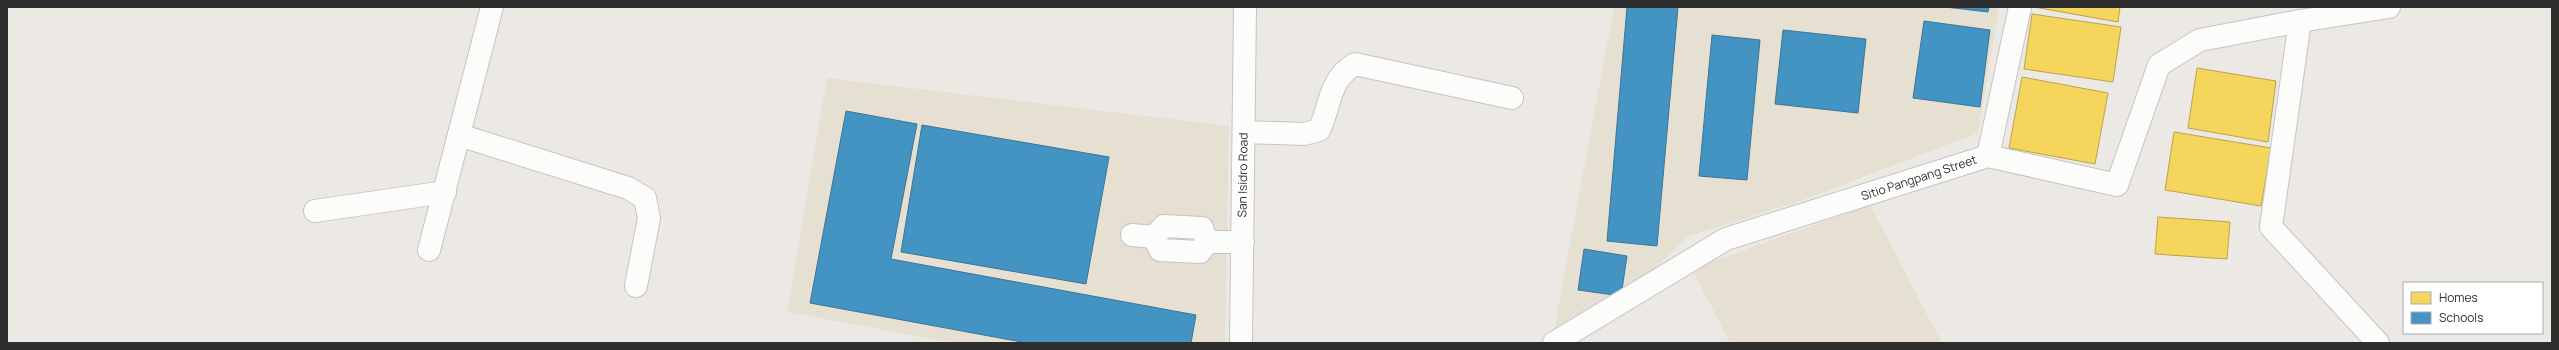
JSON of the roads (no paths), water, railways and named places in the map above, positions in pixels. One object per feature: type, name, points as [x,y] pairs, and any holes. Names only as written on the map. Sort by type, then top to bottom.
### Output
[{"type":"street","points":[[429,250],[492,7]]},
{"type":"street","name":"San Isidro Road","points":[[1241,343],[1245,7]]},
{"type":"street","points":[[1988,156],[2020,7]]},
{"type":"street","name":"Sitio Pangpang Street","points":[[1554,343],[1726,239],[1988,156],[2117,185],[2159,65],[2200,40],[2300,21],[2389,7]]},
{"type":"street","points":[[2300,21],[2271,227],[2378,343]]},
{"type":"street","points":[[1244,132],[1304,134],[1319,130],[1325,119],[1331,93],[1343,71],[1354,64],[1512,98]]},
{"type":"street","points":[[459,135],[628,188],[645,198],[649,218],[636,286]]},
{"type":"street","points":[[315,211],[444,192]]},
{"type":"street","points":[[1132,235],[1154,237],[1164,226],[1195,227],[1202,228],[1207,242],[1243,242]]}]
